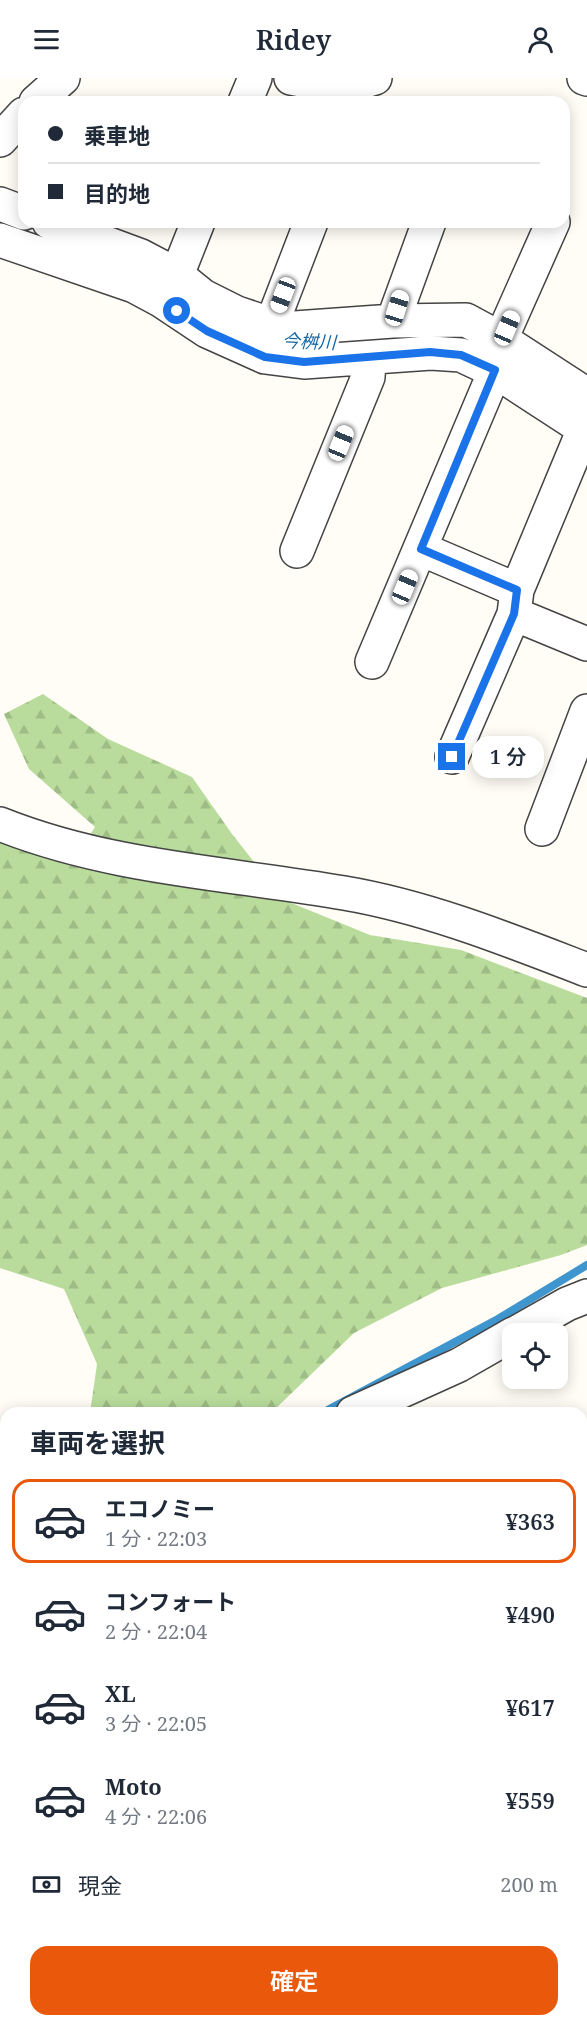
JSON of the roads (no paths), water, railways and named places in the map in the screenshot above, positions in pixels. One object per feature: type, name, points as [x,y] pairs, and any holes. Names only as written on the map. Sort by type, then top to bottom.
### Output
[{"type":"street","points":[[43,96],[63,78]]},
{"type":"street","points":[[248,96],[255,78]]},
{"type":"street","points":[[291,78],[363,88]]},
{"type":"street","points":[[0,140],[18,120]]},
{"type":"street","points":[[0,204],[18,211]]},
{"type":"street","points":[[66,228],[141,255],[177,275],[203,296],[237,314],[273,326],[295,328],[393,321],[466,320],[498,355],[585,430],[452,757]]},
{"type":"street","points":[[177,275],[196,228]]},
{"type":"street","points":[[265,357],[273,326],[309,228]]},
{"type":"street","points":[[393,321],[427,228]]},
{"type":"street","points":[[372,662],[421,549],[551,228]]},
{"type":"street","points":[[0,240],[134,286],[162,301],[207,331],[265,357],[304,362],[369,359],[430,352],[498,355],[587,395]]},
{"type":"street","points":[[297,551],[368,377],[369,359]]},
{"type":"street","points":[[421,549],[587,644]]},
{"type":"street","points":[[542,829],[587,711]]},
{"type":"street","points":[[0,824],[125,861],[345,893],[409,908],[587,970]]},
{"type":"street","points":[[533,1323],[567,1304],[587,1296]]},
{"type":"street","points":[[366,1407],[459,1365],[502,1341]]},
{"type":"waterway","name":"今桝川","points":[[239,327],[263,337],[312,344],[363,341],[439,332]]},
{"type":"waterway","points":[[333,1407],[498,1319],[587,1265]]}]
